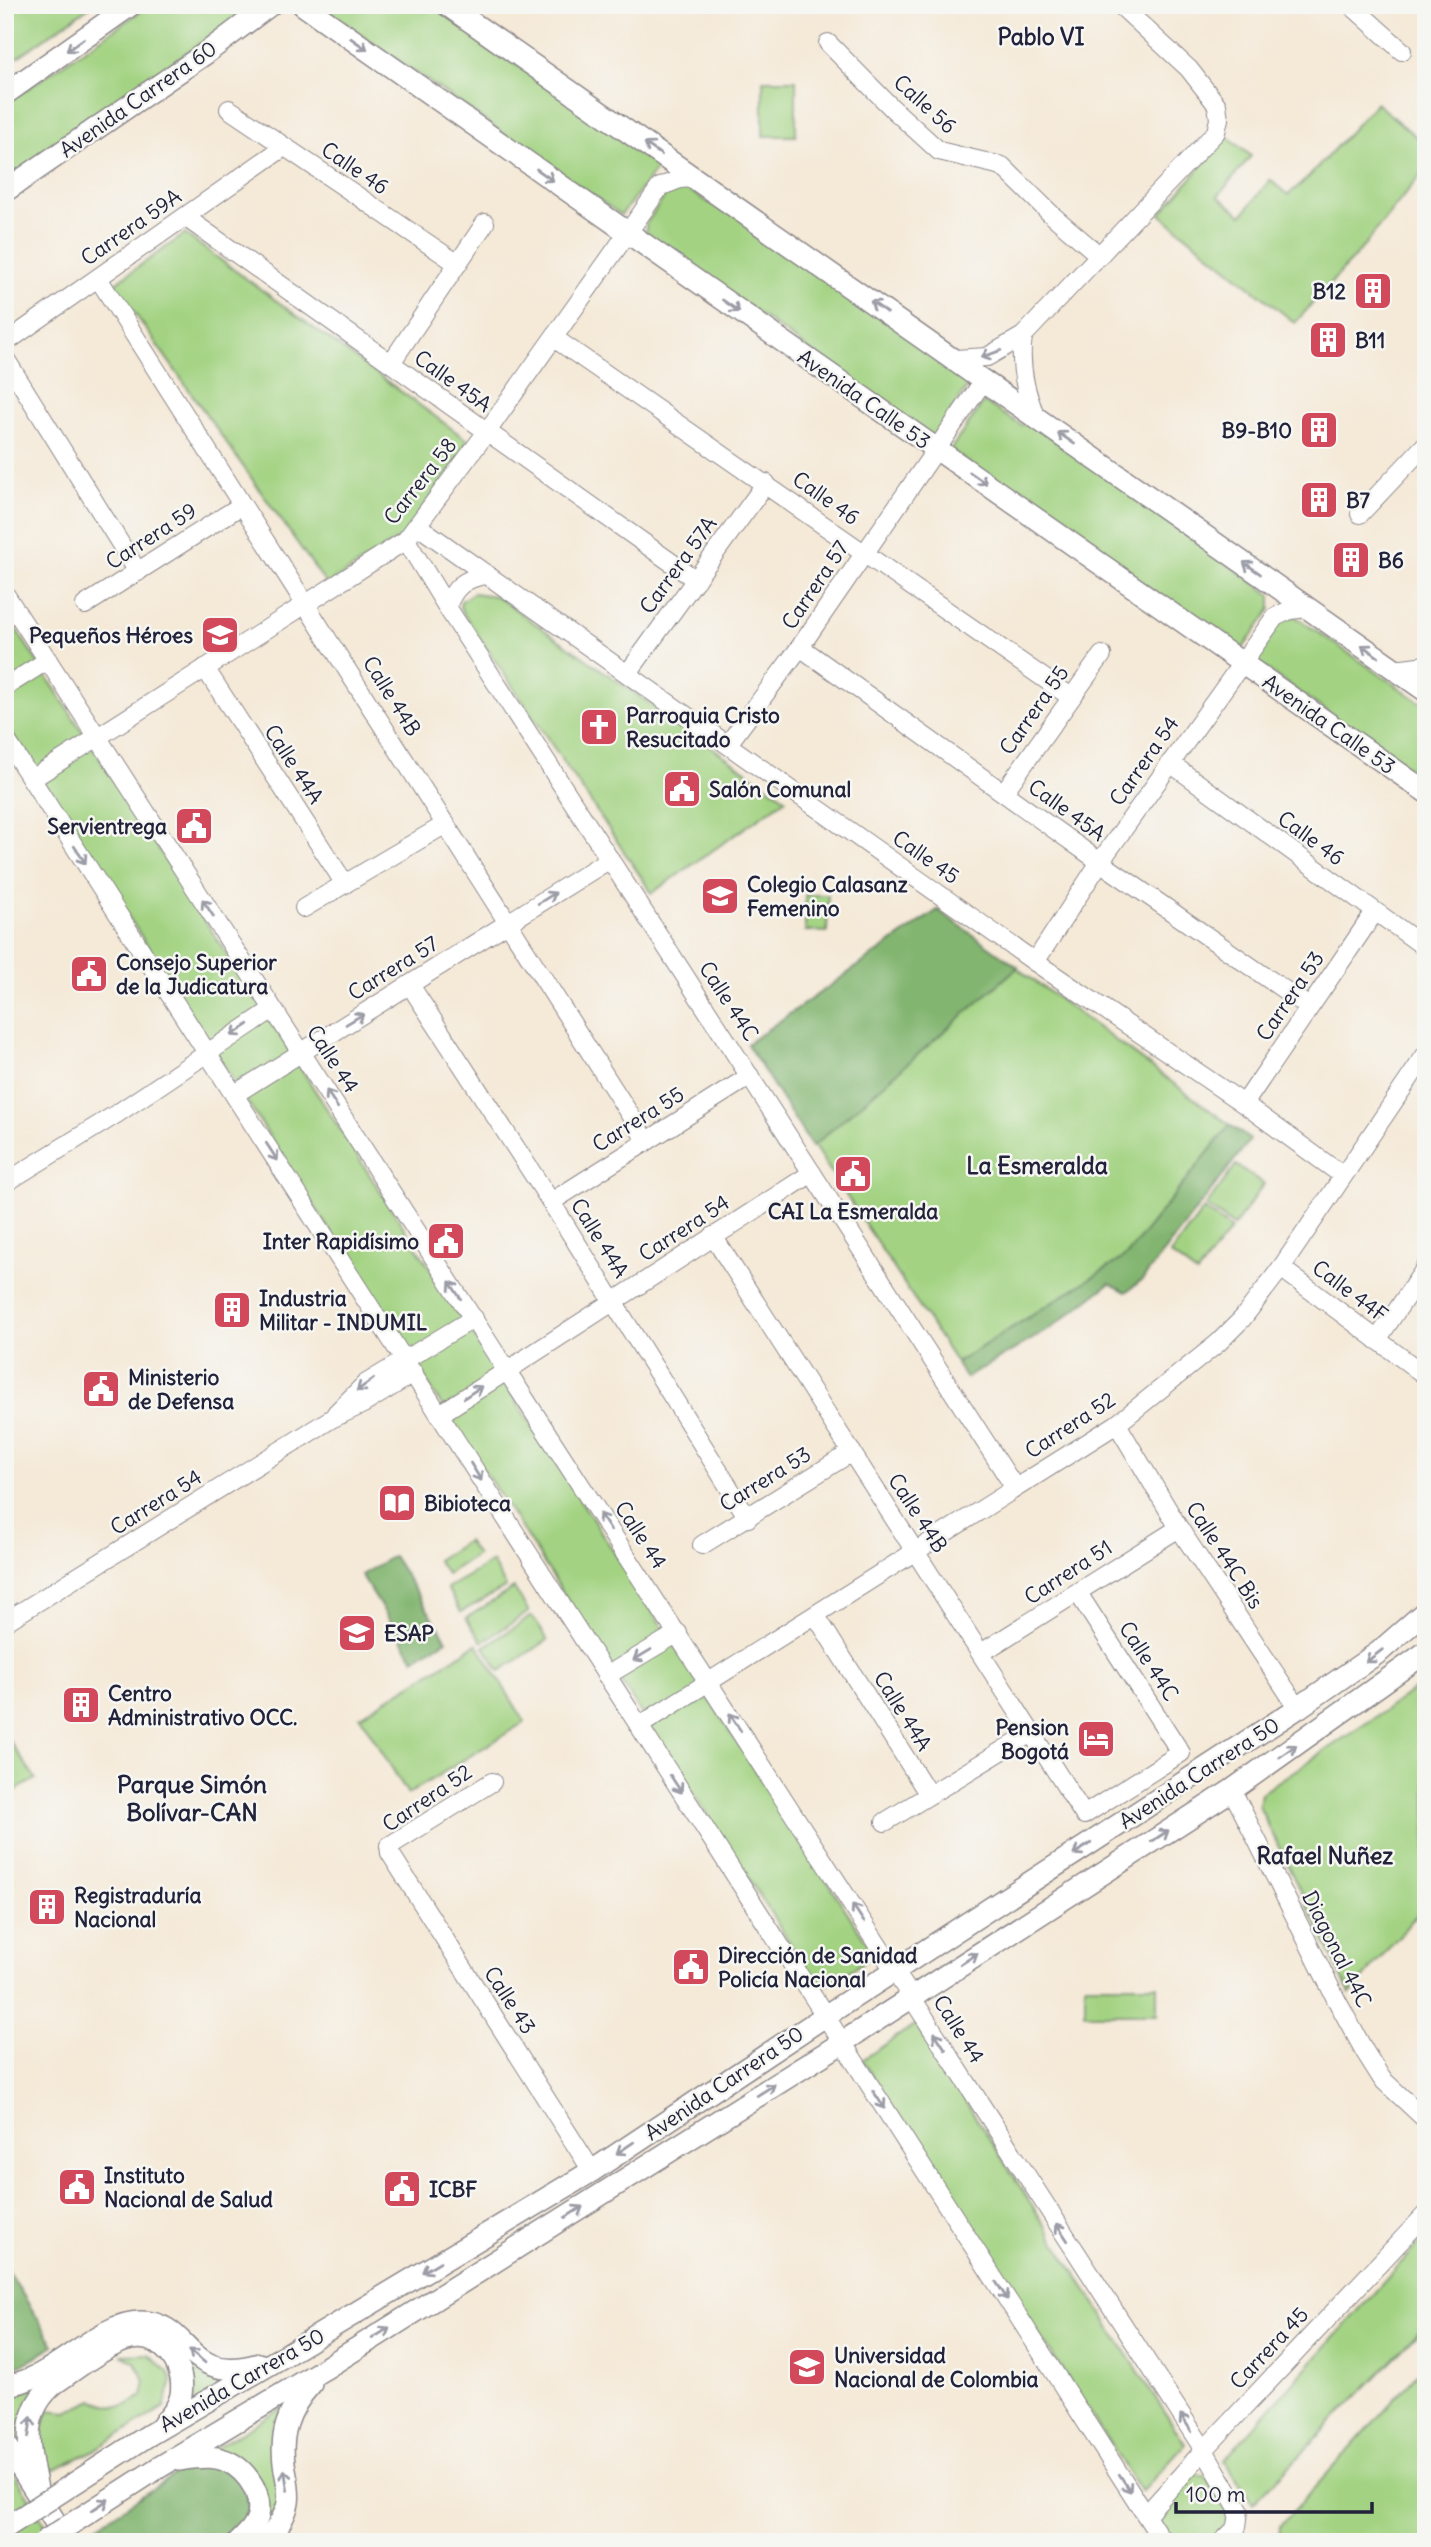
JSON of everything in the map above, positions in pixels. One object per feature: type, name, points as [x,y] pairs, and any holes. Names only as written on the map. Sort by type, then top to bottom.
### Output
[{"type":"main road","points":[[5,94],[131,5]]},
{"type":"main road","name":"Avenida Carrera 60","points":[[5,191],[206,53],[270,5]]},
{"type":"main road","name":"Avenida Calle 53","points":[[303,5],[1426,792]]},
{"type":"main road","points":[[447,5],[1426,691]]},
{"type":"main road","name":"Avenida Carrera 50","points":[[5,2528],[154,2432],[592,2171],[825,2015],[1298,1708],[1379,1652],[1426,1611]]},
{"type":"main road","name":"Avenida Carrera 50","points":[[43,2542],[164,2465],[324,2369],[842,2042],[1232,1790],[1426,1652]]},
{"type":"main road","points":[[5,2385],[31,2379],[111,2330],[136,2322],[163,2327],[200,2359],[219,2369],[241,2369],[284,2356]]},
{"type":"main road","points":[[38,2494],[28,2438],[36,2404],[55,2383],[118,2343],[147,2339],[166,2348],[174,2358],[179,2372],[181,2395],[174,2413],[154,2432]]},
{"type":"main road","points":[[266,2542],[280,2522],[288,2500],[282,2453],[288,2415],[324,2369]]},
{"type":"main road","points":[[5,2443],[68,2542]]},
{"type":"main road","points":[[164,2465],[201,2457],[219,2459],[246,2475],[256,2493],[258,2516],[249,2533],[239,2542]]},
{"type":"street","points":[[955,359],[987,357],[1023,336],[1216,132],[1219,119],[1217,105],[1189,69],[1120,5]]},
{"type":"street","points":[[1351,5],[1402,51]]},
{"type":"street","name":"Calle 56","points":[[828,43],[939,151],[1002,166],[1052,215],[1100,256]]},
{"type":"street","name":"Calle 46","points":[[229,109],[458,264]]},
{"type":"street","name":"Carrera 59A","points":[[5,343],[284,147]]},
{"type":"street","name":"Carrera 58","points":[[32,779],[308,604],[412,533],[660,187],[680,179],[694,178]]},
{"type":"street","name":"Calle 45A","points":[[185,217],[696,580]]},
{"type":"street","points":[[391,363],[485,223]]},
{"type":"street","name":"Calle 44B","points":[[98,278],[308,604],[646,1140]]},
{"type":"street","points":[[1023,336],[1022,369],[1035,417]]},
{"type":"street","name":"Calle 46","points":[[554,338],[1071,697]]},
{"type":"street","points":[[5,358],[138,572]]},
{"type":"street","name":"Carrera 57","points":[[728,744],[800,647],[984,380]]},
{"type":"street","points":[[1360,514],[1426,444]]},
{"type":"street","name":"Carrera 57A","points":[[628,673],[765,484]]},
{"type":"street","name":"Carrera 59","points":[[85,606],[242,505]]},
{"type":"street","name":"Calle 45","points":[[412,533],[485,575],[628,673],[1035,962],[1244,1104],[1342,1175]]},
{"type":"street","name":"Calle 44C","points":[[412,533],[447,607],[1015,1488]]},
{"type":"street","points":[[447,607],[459,584],[485,575]]},
{"type":"street","name":"Calle 44","points":[[5,594],[1204,2450],[1239,2510],[1237,2527],[1222,2542]]},
{"type":"street","name":"Carrera 54","points":[[1035,962],[1100,862],[1275,617],[1290,610],[1308,608]]},
{"type":"street","name":"Calle 45A","points":[[800,647],[1100,862],[1309,1007]]},
{"type":"street","name":"Carrera 55","points":[[1004,792],[1102,655]]},
{"type":"street","points":[[5,687],[48,660]]},
{"type":"street","points":[[1395,669],[1426,665]]},
{"type":"street","name":"Calle 44A","points":[[205,668],[345,884]]},
{"type":"street","points":[[5,738],[1163,2542]]},
{"type":"street","name":"Calle 46","points":[[1170,763],[1426,948]]},
{"type":"street","points":[[304,908],[446,824]]},
{"type":"street","name":"Carrera 57","points":[[234,1094],[610,859]]},
{"type":"street","name":"Carrera 53","points":[[1244,1104],[1374,913]]},
{"type":"street","name":"Calle 44A","points":[[410,985],[551,1202],[748,1518]]},
{"type":"street","points":[[5,1183],[118,1113],[273,1009]]},
{"type":"street","name":"Carrera 52","points":[[639,1726],[1117,1424],[1219,1343],[1242,1319],[1280,1268],[1342,1175],[1419,1080],[1426,1054]]},
{"type":"street","name":"Carrera 55","points":[[551,1202],[750,1076]]},
{"type":"street","name":"Carrera 54","points":[[440,1414],[812,1172]]},
{"type":"street","name":"Calle 44B","points":[[713,1236],[1084,1815]]},
{"type":"street","points":[[1377,1340],[1426,1267]]},
{"type":"street","name":"Calle 44F","points":[[1280,1268],[1426,1376]]},
{"type":"street","name":"Carrera 54","points":[[5,1622],[331,1419],[365,1384],[410,1366],[474,1318]]},
{"type":"street","name":"Calle 44C Bis","points":[[1117,1424],[1179,1528],[1298,1708]]},
{"type":"street","name":"Carrera 53","points":[[702,1545],[852,1452]]},
{"type":"street","name":"Carrera 51","points":[[981,1653],[1179,1528]]},
{"type":"street","name":"Calle 44C","points":[[1078,1593],[1181,1753]]},
{"type":"street","name":"Calle 44A","points":[[816,1616],[929,1795]]},
{"type":"street","points":[[606,1676],[678,1633]]},
{"type":"street","points":[[885,1822],[1031,1732]]},
{"type":"street","name":"Avenida Carrera 50","points":[[1084,1815],[1181,1753]]},
{"type":"street","name":"Carrera 52","points":[[390,1853],[389,1846],[492,1782]]},
{"type":"street","name":"Diagonal 44C","points":[[1232,1790],[1336,2000],[1365,2052],[1382,2079],[1426,2120]]},
{"type":"street","name":"Calle 43","points":[[390,1853],[592,2171]]},
{"type":"street","name":"Carrera 45","points":[[1146,2515],[1426,2214]]},
{"type":"green space","points":[[5,5],[92,5],[5,66]]},
{"type":"green space","points":[[150,5],[254,5],[5,181],[5,104]]},
{"type":"green space","points":[[318,5],[432,5],[659,166],[621,215]]},
{"type":"green space","points":[[763,80],[796,80],[796,136],[763,136]]},
{"type":"green space","points":[[1376,103],[1426,145],[1426,168],[1358,253],[1295,323],[1160,214],[1227,137],[1251,156],[1218,196],[1242,215],[1270,180],[1288,195],[1308,178]]},
{"type":"green space","points":[[671,187],[683,187],[708,202],[725,207],[972,380],[933,438],[646,234],[646,224]]},
{"type":"green space","points":[[185,234],[470,442],[403,536],[327,585],[114,284]]},
{"type":"green space","points":[[984,402],[1021,425],[1033,424],[1271,595],[1271,609],[1240,652],[950,450]]},
{"type":"green space","points":[[473,593],[496,596],[786,799],[652,893],[463,613],[461,601]]},
{"type":"green space","points":[[5,612],[875,1955],[820,1989],[466,1443],[5,724]]},
{"type":"green space","points":[[1293,615],[1426,706],[1426,781],[1253,660],[1282,619]]},
{"type":"green space","points":[[805,895],[828,895],[827,932],[805,931]]},
{"type":"green space","points":[[938,910],[1230,1125],[1126,1256],[956,1363],[747,1044]]},
{"type":"green space","points":[[938,910],[1018,967],[812,1147],[747,1044]]},
{"type":"green space","points":[[1230,1125],[1250,1140],[1142,1280],[1126,1292],[1110,1283],[1051,1328],[966,1378],[956,1363],[1126,1256]]},
{"type":"green space","points":[[1236,1165],[1264,1184],[1234,1226],[1206,1206]]},
{"type":"green space","points":[[1204,1209],[1231,1229],[1197,1274],[1170,1254]]},
{"type":"green space","points":[[467,1541],[477,1555],[447,1574],[437,1560]]},
{"type":"green space","points":[[393,1556],[447,1640],[414,1659],[361,1575]]},
{"type":"green space","points":[[492,1562],[506,1587],[461,1612],[447,1588]]},
{"type":"green space","points":[[514,1588],[529,1612],[482,1642],[466,1618]]},
{"type":"green space","points":[[532,1616],[548,1640],[500,1671],[484,1647]]},
{"type":"green space","points":[[477,1644],[525,1722],[408,1794],[360,1716]]},
{"type":"green space","points":[[1426,1680],[1426,1904],[1350,1994],[1259,1806],[1261,1793]]},
{"type":"green space","points":[[5,1735],[36,1779],[11,1793],[5,1783]]},
{"type":"green space","points":[[1085,1985],[1157,1985],[1157,2014],[1085,2014]]},
{"type":"green space","points":[[916,2024],[1185,2444],[1141,2492],[862,2060]]},
{"type":"green space","points":[[1426,2235],[1426,2325],[1253,2504],[1224,2460]]},
{"type":"green space","points":[[5,2266],[54,2345],[31,2360],[11,2367],[5,2366]]},
{"type":"green space","points":[[169,2336],[232,2379],[181,2411]]},
{"type":"green space","points":[[149,2354],[168,2372],[172,2381],[164,2407],[93,2451],[48,2472],[42,2456],[41,2441],[48,2410],[67,2412],[93,2400],[118,2407],[135,2401],[142,2396],[145,2381],[135,2362],[121,2355]]},
{"type":"green space","points":[[1426,2364],[1426,2542],[1279,2542],[1280,2526]]},
{"type":"green space","points":[[40,2382],[21,2424],[19,2452],[5,2430],[5,2391]]},
{"type":"green space","points":[[288,2404],[282,2500],[256,2542],[247,2542],[210,2451]]},
{"type":"green space","points":[[5,2459],[56,2542],[5,2542]]},
{"type":"green space","points":[[213,2464],[243,2480],[248,2499],[246,2521],[228,2542],[103,2542],[92,2529],[187,2466]]},
{"type":"green space","points":[[1194,2473],[1207,2477],[1227,2513],[1229,2522],[1211,2538],[1172,2542],[1153,2516]]},
{"type":"place","name":"B12","points":[[1373,291]]},
{"type":"place","name":"B11","points":[[1328,340]]},
{"type":"place","name":"B9-B10","points":[[1319,430]]},
{"type":"place","name":"B7","points":[[1319,500]]},
{"type":"place","name":"B6","points":[[1351,560]]},
{"type":"place","name":"Pequeños Héroes","points":[[220,635]]},
{"type":"place","name":"Parroquia Cristo Resucitado","points":[[599,727]]},
{"type":"place","name":"Salón Comunal","points":[[682,789]]},
{"type":"place","name":"Servientrega","points":[[194,826]]},
{"type":"place","name":"Colegio Calasanz Femenino","points":[[720,896]]},
{"type":"place","name":"Consejo Superior de la Judicatura","points":[[89,974]]},
{"type":"place","name":"CAI La Esmeralda","points":[[853,1174]]},
{"type":"place","name":"Inter Rapidísimo","points":[[446,1241]]},
{"type":"place","name":"Industria Militar - INDUMIL","points":[[232,1310]]},
{"type":"place","name":"Ministerio de Defensa","points":[[101,1389]]},
{"type":"place","name":"Bibioteca","points":[[397,1503]]},
{"type":"place","name":"ESAP","points":[[357,1633]]},
{"type":"place","name":"Centro Administrativo OCC.","points":[[81,1705]]},
{"type":"place","name":"Pension Bogotá","points":[[1096,1739]]},
{"type":"place","name":"Registraduría Nacional","points":[[47,1907]]},
{"type":"place","name":"Dirección de Sanidad Policía Nacional","points":[[691,1967]]},
{"type":"place","name":"Instituto Nacional de Salud","points":[[77,2187]]},
{"type":"place","name":"ICBF","points":[[402,2189]]},
{"type":"place","name":"Universidad Nacional de Colombia","points":[[807,2367]]},
{"type":"district","name":"Pablo VI","points":[[1041,36]]},
{"type":"district","name":"La Esmeralda","points":[[1037,1165]]},
{"type":"district","name":"Parque Simón Bolívar-CAN","points":[[192,1798]]},
{"type":"district","name":"Rafael Nuñez","points":[[1325,1855]]}]
